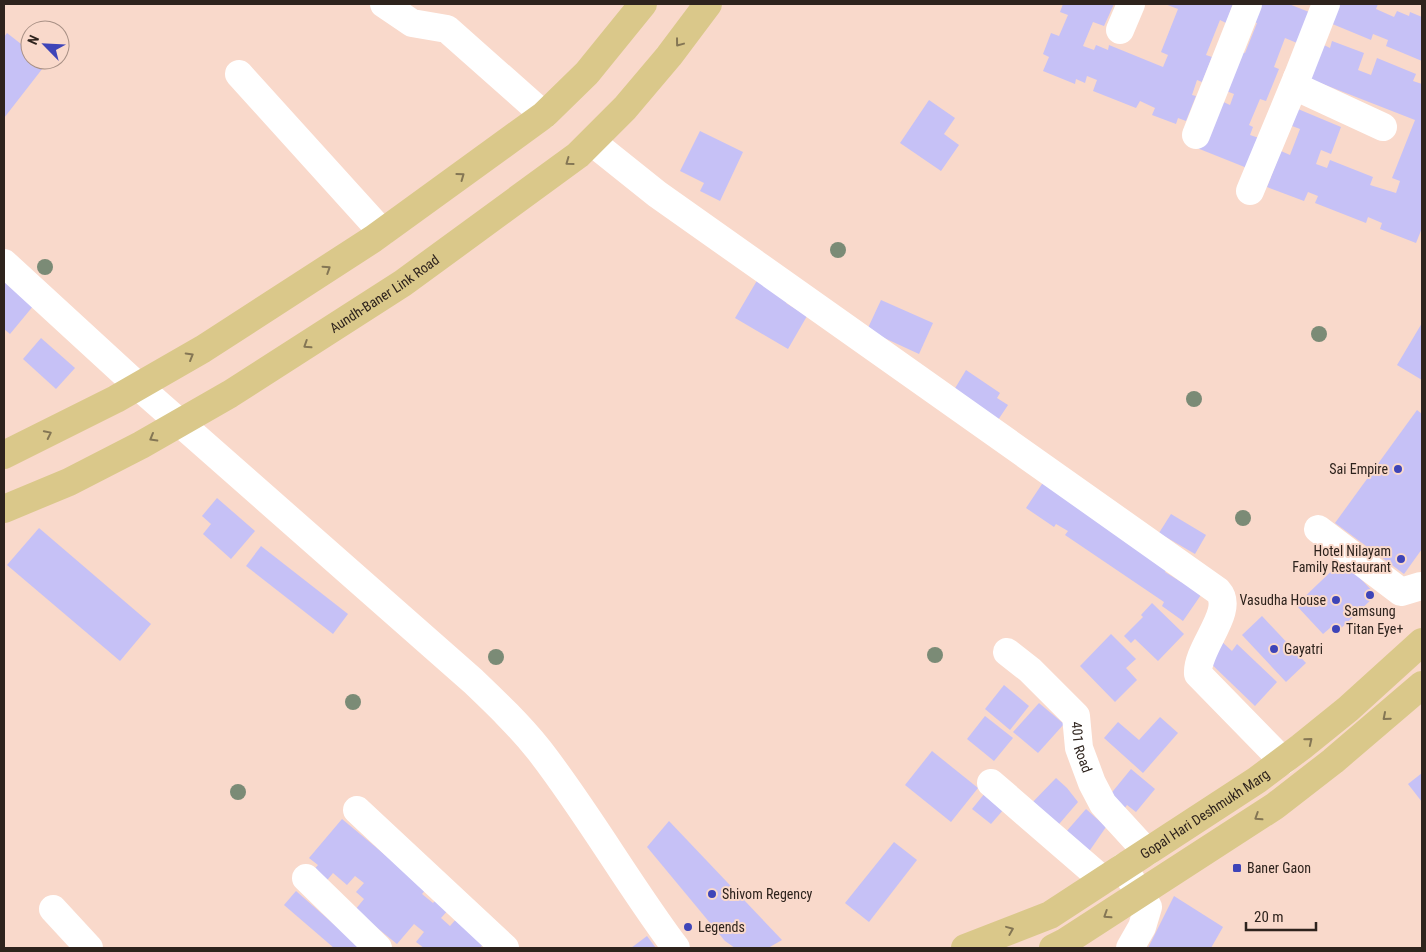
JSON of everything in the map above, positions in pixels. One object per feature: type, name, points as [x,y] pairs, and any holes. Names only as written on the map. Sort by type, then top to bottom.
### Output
[{"type":"main road","points":[[4,455],[138,386],[203,349],[382,232],[544,115],[587,73],[643,4]]},
{"type":"main road","name":"Aundh-Baner Link Road","points":[[4,509],[69,482],[141,445],[230,394],[402,283],[578,155],[625,108],[669,56],[708,4]]},
{"type":"main road","name":"Gopal Hari Deshmukh Marg","points":[[965,948],[1050,915],[1257,780],[1348,709],[1422,642]]},
{"type":"main road","points":[[1053,948],[1275,806],[1347,750],[1422,685]]},
{"type":"street","points":[[384,4],[412,23],[447,29],[544,115]]},
{"type":"street","points":[[1120,30],[1131,4]]},
{"type":"street","points":[[1196,136],[1248,4]]},
{"type":"street","points":[[1250,191],[1326,4]]},
{"type":"street","points":[[239,74],[382,232]]},
{"type":"street","points":[[1297,78],[1297,85],[1303,90],[1383,127]]},
{"type":"street","points":[[592,142],[657,194],[1218,591],[1223,599],[1223,611],[1199,661],[1198,674],[1283,761]]},
{"type":"street","points":[[4,263],[179,423],[466,675],[504,711],[539,750],[575,800],[648,911],[676,948]]},
{"type":"street","points":[[1318,529],[1401,592],[1422,586]]},
{"type":"street","name":"401 Road","points":[[1007,652],[1030,670],[1076,716],[1079,748],[1092,783],[1103,804],[1147,852]]},
{"type":"street","points":[[991,783],[1141,893],[1148,907],[1142,927],[1130,948]]},
{"type":"street","points":[[357,810],[506,948]]},
{"type":"street","points":[[306,878],[378,948]]},
{"type":"street","points":[[53,909],[89,948]]},
{"type":"building","points":[[1063,4],[1114,4],[1104,26],[1093,22],[1083,46],[1094,50],[1096,45],[1108,50],[1109,45],[1163,67],[1168,55],[1161,52],[1178,9],[1165,4],[1233,4],[1226,23],[1220,20],[1206,55],[1212,57],[1202,82],[1197,80],[1192,95],[1196,96],[1186,121],[1178,118],[1176,124],[1152,115],[1155,108],[1140,101],[1136,108],[1093,91],[1097,80],[1087,76],[1085,83],[1076,79],[1075,84],[1043,71],[1049,57],[1043,54],[1051,33],[1059,36],[1068,15],[1060,12]]},
{"type":"building","points":[[1256,4],[1289,4],[1309,12],[1297,43],[1285,38],[1274,67],[1279,69],[1266,101],[1260,99],[1249,125],[1253,127],[1250,135],[1259,138],[1247,168],[1197,148],[1217,99],[1230,105],[1234,94],[1221,89],[1237,50],[1245,53],[1257,23],[1249,20]]},
{"type":"building","points":[[1338,4],[1378,4],[1376,9],[1394,17],[1397,11],[1409,16],[1410,12],[1422,17],[1422,61],[1386,46],[1388,40],[1373,34],[1371,40],[1330,23]]},
{"type":"building","points":[[7,33],[20,43],[20,70],[41,70],[4,118],[4,37]]},
{"type":"building","points":[[1332,41],[1364,53],[1358,70],[1371,75],[1377,58],[1416,74],[1413,81],[1422,84],[1422,228],[1416,243],[1380,229],[1382,223],[1368,217],[1366,223],[1315,203],[1318,196],[1308,192],[1304,201],[1267,187],[1281,151],[1290,155],[1300,129],[1292,126],[1298,109],[1341,127],[1331,154],[1321,150],[1316,164],[1327,168],[1330,160],[1373,177],[1370,185],[1396,193],[1400,181],[1392,178],[1415,120],[1310,79],[1324,45],[1330,48]]},
{"type":"building","points":[[929,100],[955,118],[944,134],[959,145],[941,171],[900,143]]},
{"type":"building","points":[[700,131],[743,152],[720,201],[700,191],[704,183],[680,171]]},
{"type":"building","points":[[762,272],[794,291],[786,303],[807,316],[788,349],[735,318]]},
{"type":"building","points":[[5,281],[34,305],[10,334],[4,329]]},
{"type":"building","points":[[881,300],[933,323],[919,354],[867,330]]},
{"type":"building","points":[[1422,323],[1422,380],[1397,365]]},
{"type":"building","points":[[41,338],[75,368],[56,389],[23,359]]},
{"type":"building","points":[[966,370],[1000,393],[997,398],[1008,405],[998,420],[954,390]]},
{"type":"building","name":"Sai Empire","points":[[1417,410],[1422,414],[1422,549],[1404,574],[1335,523]]},
{"type":"building","points":[[1044,481],[1168,567],[1165,572],[1181,582],[1184,578],[1203,592],[1183,621],[1162,606],[1164,602],[1065,535],[1068,531],[1056,524],[1054,527],[1026,508]]},
{"type":"building","points":[[217,498],[255,531],[231,559],[203,534],[211,524],[202,516]]},
{"type":"building","points":[[1171,514],[1206,535],[1195,554],[1159,533]]},
{"type":"building","points":[[39,528],[151,624],[120,661],[7,565]]},
{"type":"building","points":[[261,546],[348,614],[333,634],[246,566]]},
{"type":"building","name":"Vasudha House","points":[[1343,560],[1376,595],[1335,634],[1330,628],[1323,634],[1296,605]]},
{"type":"building","points":[[1152,603],[1184,634],[1158,661],[1135,639],[1131,643],[1124,636],[1143,617],[1141,615]]},
{"type":"building","name":"Gayatri","points":[[1262,616],[1306,663],[1286,682],[1242,635]]},
{"type":"building","points":[[1111,634],[1136,659],[1126,668],[1137,680],[1115,702],[1080,666]]},
{"type":"building","points":[[1220,640],[1232,651],[1237,644],[1277,682],[1255,706],[1204,657]]},
{"type":"building","points":[[1004,685],[1029,706],[1010,730],[985,709]]},
{"type":"building","points":[[1039,703],[1064,724],[1038,753],[1013,732]]},
{"type":"building","points":[[985,716],[1013,738],[994,761],[967,739]]},
{"type":"building","points":[[1160,717],[1178,733],[1143,773],[1104,738],[1118,722],[1139,740]]},
{"type":"building","points":[[932,751],[978,788],[951,822],[905,785]]},
{"type":"building","points":[[1131,769],[1155,789],[1136,812],[1127,805],[1124,809],[1109,796]]},
{"type":"building","points":[[1422,773],[1422,802],[1408,784]]},
{"type":"building","points":[[1056,778],[1078,802],[1054,830],[1027,808]]},
{"type":"building","points":[[985,793],[1004,809],[991,824],[972,809]]},
{"type":"building","points":[[1086,809],[1106,827],[1088,853],[1065,833]]},
{"type":"building","points":[[342,819],[426,889],[422,894],[433,903],[437,899],[449,909],[441,918],[450,926],[458,917],[486,941],[480,948],[424,948],[416,942],[424,932],[414,924],[397,944],[355,910],[364,899],[356,892],[364,883],[355,876],[347,885],[333,873],[324,884],[311,873],[318,865],[309,858]]},
{"type":"building","name":"Shivom Regency","points":[[669,821],[782,940],[768,948],[735,948],[725,941],[647,847]]},
{"type":"building","points":[[894,842],[917,860],[869,922],[845,903]]},
{"type":"building","points":[[296,891],[361,948],[334,948],[284,905]]},
{"type":"building","points":[[1174,896],[1223,927],[1211,948],[1148,948]]},
{"type":"building","points":[[647,936],[656,948],[631,948]]},
{"type":"place","name":"Sai Empire","points":[[1398,469]]},
{"type":"place","name":"Hotel Nilayam Family Restaurant","points":[[1401,559]]},
{"type":"place","name":"Samsung","points":[[1370,595]]},
{"type":"place","name":"Vasudha House","points":[[1336,600]]},
{"type":"place","name":"Titan Eye+","points":[[1336,629]]},
{"type":"place","name":"Gayatri","points":[[1274,649]]},
{"type":"place","name":"Baner Gaon","points":[[1237,868]]},
{"type":"place","name":"Shivom Regency","points":[[712,894]]},
{"type":"place","name":"Legends","points":[[688,927]]}]
